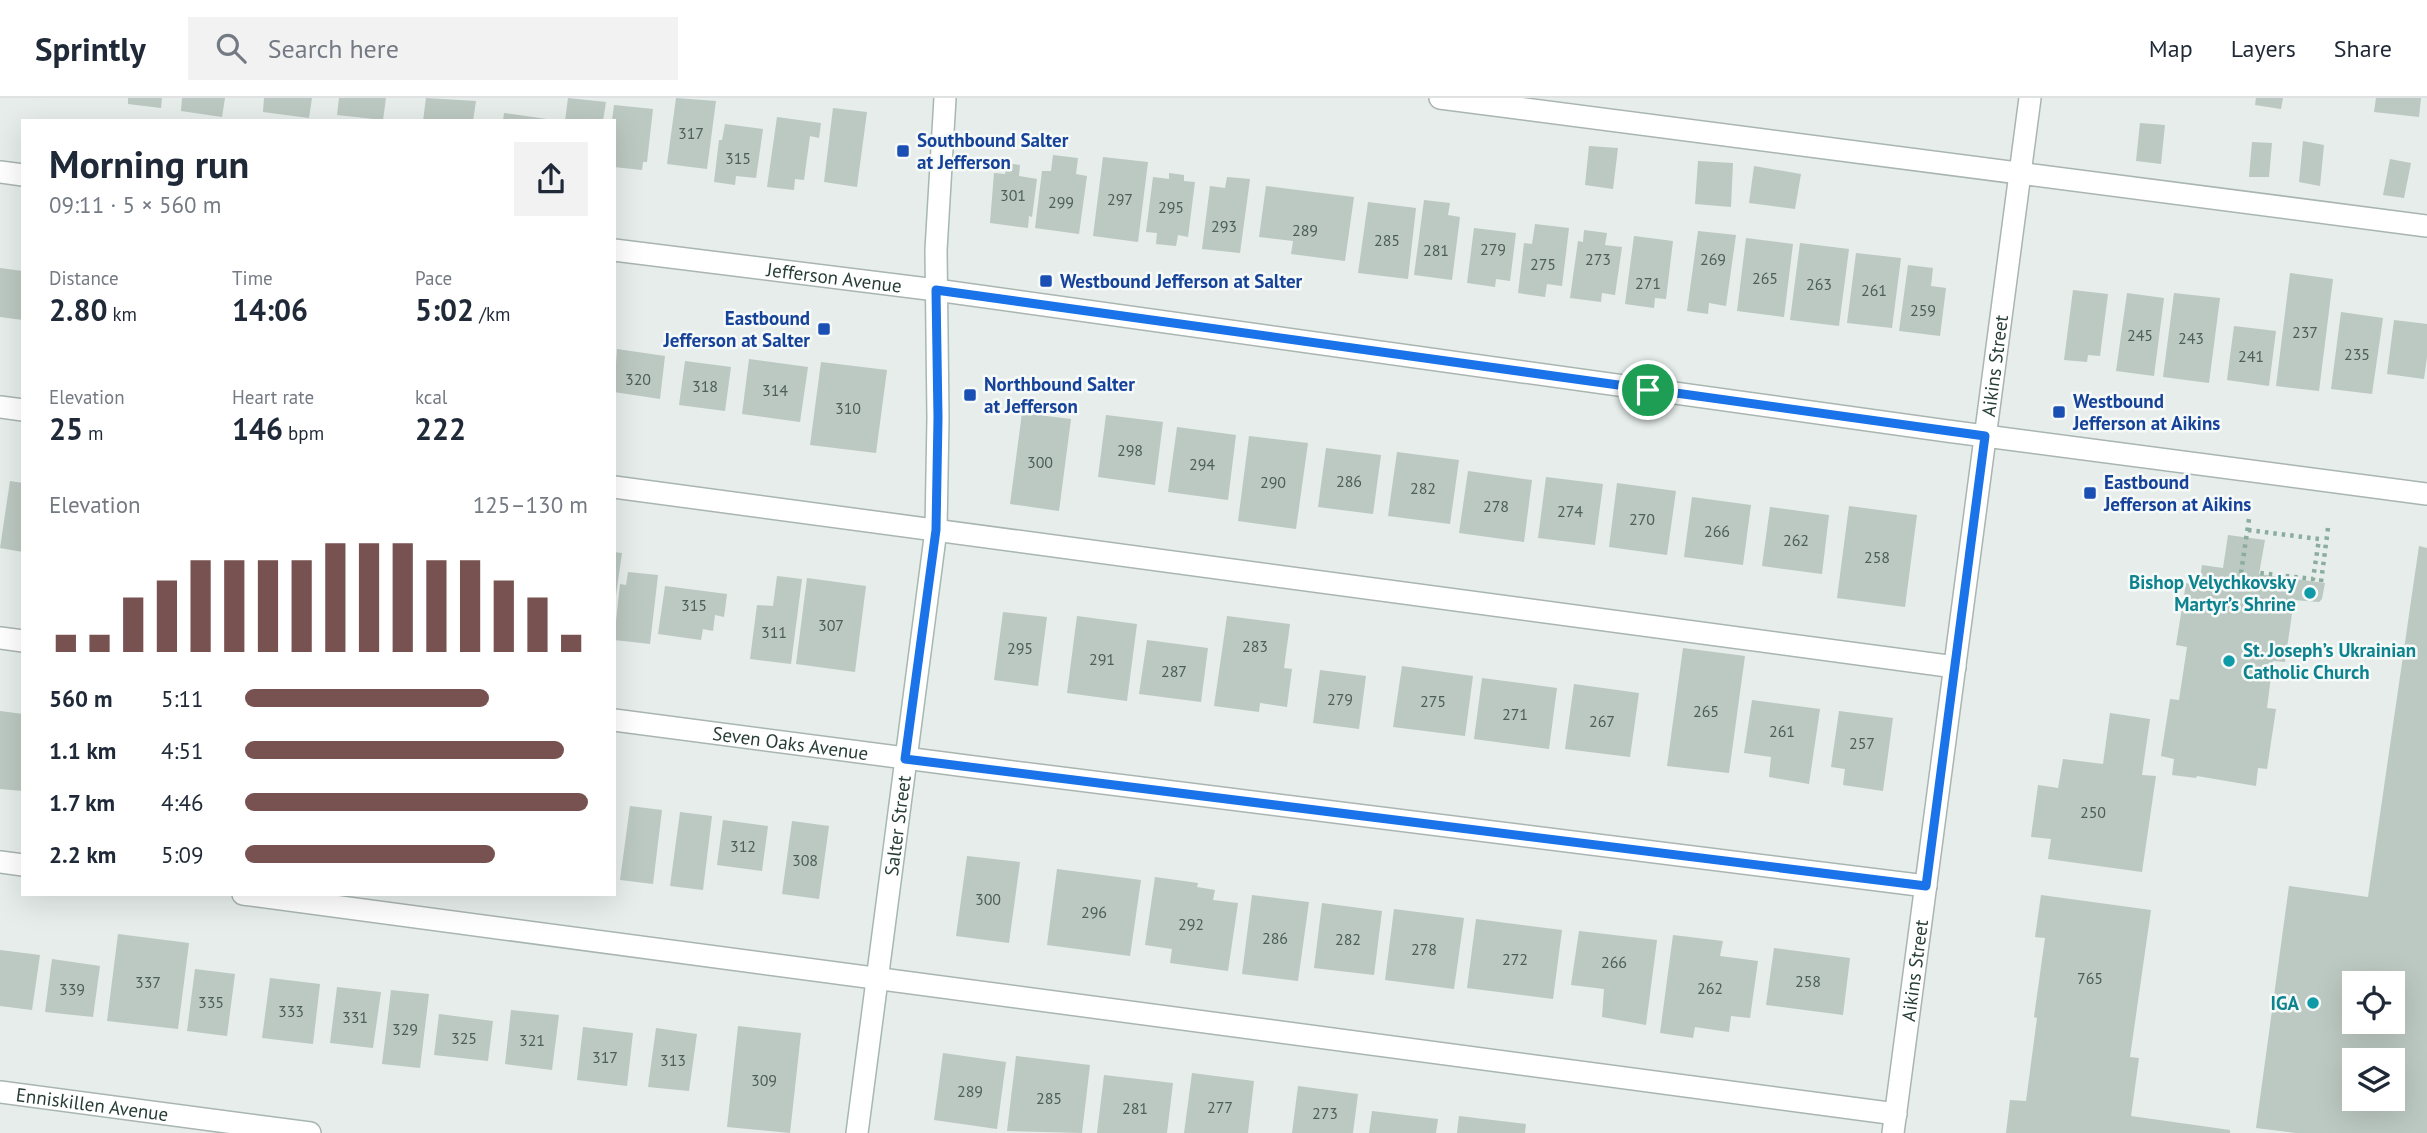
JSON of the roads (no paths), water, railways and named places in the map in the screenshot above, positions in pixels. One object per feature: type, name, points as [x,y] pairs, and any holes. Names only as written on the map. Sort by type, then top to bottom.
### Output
[{"type":"street","name":"Salter Street","points":[[857,1133],[936,530],[936,290],[946,98]]},
{"type":"street","points":[[1440,98],[2427,226]]},
{"type":"street","name":"Aikins Street","points":[[1895,1124],[2030,98]]},
{"type":"street","points":[[0,172],[21,175]]},
{"type":"street","name":"Jefferson Avenue","points":[[616,250],[936,290],[1985,436],[2427,494]]},
{"type":"street","points":[[0,407],[21,410]]},
{"type":"street","points":[[616,487],[1955,667]]},
{"type":"street","points":[[0,638],[21,641]]},
{"type":"street","name":"Seven Oaks Avenue","points":[[616,720],[905,759],[1926,886]]},
{"type":"street","points":[[0,862],[21,865]]},
{"type":"street","points":[[258,896],[876,978],[1895,1124]]},
{"type":"street","name":"Enniskillen Avenue","points":[[0,1092],[310,1133]]},
{"type":"place","name":"Southbound Salter at Jefferson","points":[[903,151]]},
{"type":"place","name":"Westbound Jefferson at Salter","points":[[1046,281]]},
{"type":"place","name":"Eastbound Jefferson at Salter","points":[[824,329]]},
{"type":"place","name":"Northbound Salter at Jefferson","points":[[970,395]]},
{"type":"place","name":"Westbound Jefferson at Aikins","points":[[2059,412]]},
{"type":"place","name":"Eastbound Jefferson at Aikins","points":[[2090,493]]},
{"type":"place","name":"Bishop Velychkovsky Martyr’s Shrine","points":[[2310,593]]},
{"type":"place","name":"St. Joseph’s Ukrainian Catholic Church","points":[[2229,661]]},
{"type":"place","name":"IGA","points":[[2313,1003]]}]
